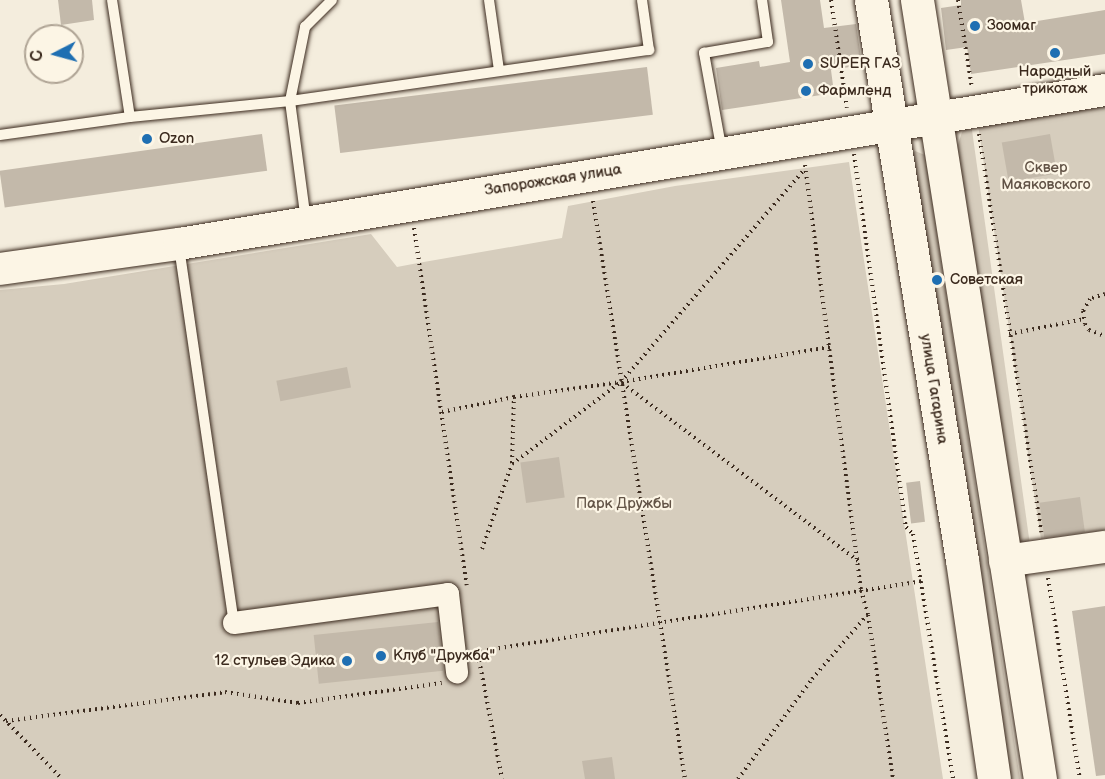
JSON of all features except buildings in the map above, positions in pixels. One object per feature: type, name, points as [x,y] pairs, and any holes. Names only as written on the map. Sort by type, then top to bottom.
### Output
[{"type":"main road","name":"улица Гагарина","points":[[871,0],[962,560],[994,779]]},
{"type":"main road","points":[[917,0],[1040,779]]},
{"type":"street","name":"Запорожская улица","points":[[0,269],[179,244],[306,221],[1105,90]]},
{"type":"street","points":[[1005,561],[1105,547]]},
{"type":"street","points":[[234,623],[448,594],[457,672]]},
{"type":"lane","points":[[112,0],[130,117]]},
{"type":"lane","points":[[306,221],[290,101],[306,27],[333,0]]},
{"type":"lane","points":[[489,0],[499,70]]},
{"type":"lane","points":[[0,135],[130,117],[290,101],[649,50],[642,0]]},
{"type":"lane","points":[[722,152],[704,53],[768,42],[762,0]]},
{"type":"lane","points":[[179,244],[234,623]]},
{"type":"path","points":[[831,0],[906,527],[913,534],[953,779]]},
{"type":"path","points":[[958,0],[1080,779]]},
{"type":"path","points":[[807,155],[805,170],[831,347],[861,590],[868,615],[893,779]]},
{"type":"path","points":[[512,464],[621,382],[805,170]]},
{"type":"path","points":[[593,201],[658,621],[685,779]]},
{"type":"path","points":[[412,218],[469,596]]},
{"type":"path","points":[[1105,294],[1090,299],[1083,311],[1089,330],[1105,336]]},
{"type":"path","points":[[1009,334],[1084,319]]},
{"type":"path","points":[[442,412],[513,397],[621,382],[831,347]]},
{"type":"path","points":[[621,382],[858,561]]},
{"type":"path","points":[[482,549],[512,464],[513,397]]},
{"type":"path","points":[[6,721],[225,692],[298,703],[447,683],[477,650],[921,581]]},
{"type":"path","points":[[738,779],[812,679],[868,615]]},
{"type":"path","points":[[476,639],[502,779]]},
{"type":"path","points":[[0,715],[62,779]]},
{"type":"green space","name":"Сквер Маяковского","points":[[1105,105],[1105,530],[1041,539],[978,125]]},
{"type":"green space","points":[[971,123],[1030,545],[1018,540],[957,148],[962,132]]},
{"type":"green space","points":[[915,151],[925,155],[1020,779],[1004,779],[911,154]]},
{"type":"green space","name":"Парк Дружбы","points":[[849,162],[943,779],[0,779],[0,290],[64,284],[371,234],[397,267],[562,238],[568,206],[675,186]]},
{"type":"place","name":"Зоомаг","points":[[975,26]]},
{"type":"place","name":"Народный трикотаж","points":[[1055,53]]},
{"type":"place","name":"SUPER ГАЗ","points":[[808,64]]},
{"type":"place","name":"Фармленд","points":[[806,91]]},
{"type":"place","name":"Ozon","points":[[147,139]]},
{"type":"place","name":"Советская","points":[[937,280]]},
{"type":"place","name":"Клуб \"Дружба\"","points":[[381,656]]},
{"type":"place","name":"12 стульев Эдика","points":[[347,661]]}]
